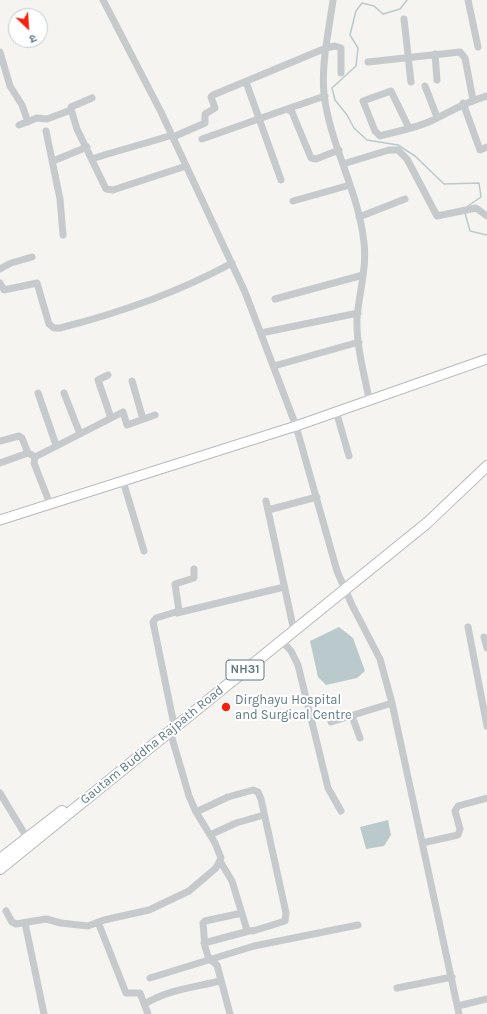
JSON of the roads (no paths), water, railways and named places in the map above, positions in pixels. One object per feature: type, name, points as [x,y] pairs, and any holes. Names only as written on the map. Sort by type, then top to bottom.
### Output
[{"type":"highway","name":"NH31","points":[[344,588],[438,507],[487,460]]},
{"type":"highway","name":"Gautam Buddha Rajpath Road","points":[[0,870],[29,841],[170,731],[281,640],[293,628],[427,523],[487,466]]},
{"type":"highway","name":"NH31","points":[[0,859],[29,841],[173,720],[293,628]]},
{"type":"main road","points":[[0,520],[296,426],[369,399],[487,360]]},
{"type":"street","points":[[103,0],[132,53],[232,263],[274,366],[296,426],[344,588],[380,659],[392,703],[459,1014]]},
{"type":"street","points":[[333,0],[326,48],[325,96],[359,217],[365,245],[358,313],[358,342],[369,399]]},
{"type":"street","points":[[468,0],[478,47]]},
{"type":"street","points":[[404,19],[411,82]]},
{"type":"street","points":[[92,159],[172,136],[205,123],[205,114],[215,108],[211,97],[213,95],[326,48],[335,46],[341,48],[341,73]]},
{"type":"street","points":[[0,52],[10,86],[22,105],[28,122]]},
{"type":"street","points":[[368,62],[460,52],[464,55],[473,100]]},
{"type":"street","points":[[435,54],[437,80]]},
{"type":"street","points":[[246,82],[281,180]]},
{"type":"street","points":[[425,86],[437,117]]},
{"type":"street","points":[[409,128],[391,91],[363,101],[378,135],[383,135],[409,128],[437,117],[463,103],[487,96]]},
{"type":"street","points":[[202,139],[287,108],[325,96]]},
{"type":"street","points":[[19,125],[37,118],[46,120],[71,110],[71,107],[92,98]]},
{"type":"street","points":[[463,103],[480,150],[487,147]]},
{"type":"street","points":[[287,108],[292,112],[311,158],[316,159],[339,150]]},
{"type":"street","points":[[71,110],[77,129],[104,186],[110,191],[186,166]]},
{"type":"street","points":[[46,131],[60,199],[63,235]]},
{"type":"street","points":[[53,161],[86,147]]},
{"type":"street","points":[[343,164],[389,150],[398,150],[407,159],[437,216],[478,208],[487,216]]},
{"type":"street","points":[[293,202],[350,185]]},
{"type":"street","points":[[359,217],[405,199]]},
{"type":"street","points":[[0,269],[11,263],[32,257]]},
{"type":"street","points":[[0,283],[4,290],[37,283],[49,324],[54,328],[60,328],[144,302],[180,288],[232,263]]},
{"type":"street","points":[[274,299],[363,275]]},
{"type":"street","points":[[261,333],[358,313]]},
{"type":"street","points":[[274,366],[358,342]]},
{"type":"street","points":[[108,375],[98,380],[110,418]]},
{"type":"street","points":[[132,381],[143,419]]},
{"type":"street","points":[[38,393],[56,445]]},
{"type":"street","points":[[64,393],[80,434]]},
{"type":"street","points":[[336,411],[349,456]]},
{"type":"street","points":[[34,459],[38,455],[56,445],[123,412],[127,424],[155,415]]},
{"type":"street","points":[[0,441],[19,436],[22,438],[28,453],[31,454],[34,459],[36,469],[50,504]]},
{"type":"street","points":[[0,463],[28,453]]},
{"type":"street","points":[[124,481],[144,551]]},
{"type":"street","points":[[268,510],[317,497]]},
{"type":"street","points":[[266,501],[293,628]]},
{"type":"street","points":[[177,613],[180,609],[175,584],[194,578],[194,569]]},
{"type":"street","points":[[173,720],[153,622],[156,618],[284,587]]},
{"type":"street","points":[[468,627],[484,694],[487,726]]},
{"type":"street","points":[[484,637],[487,648]]},
{"type":"street","points":[[281,640],[298,664],[328,788],[341,811]]},
{"type":"street","points":[[331,722],[392,703]]},
{"type":"street","points":[[352,716],[360,738]]},
{"type":"street","points":[[6,911],[14,923],[24,923],[46,919],[61,923],[84,926],[156,908],[199,884],[216,868],[220,861],[220,855],[196,812],[187,790],[170,731]]},
{"type":"street","points":[[196,812],[228,797],[253,790],[260,795],[286,918],[283,923],[204,943]]},
{"type":"street","points":[[0,793],[29,841]]},
{"type":"street","points":[[422,843],[458,835],[460,830],[455,810],[458,806],[487,798]]},
{"type":"street","points":[[210,835],[236,823],[264,815]]},
{"type":"street","points":[[220,861],[232,881],[246,926],[249,931]]},
{"type":"street","points":[[230,1014],[220,981],[217,964],[210,959],[204,943],[204,922],[242,914]]},
{"type":"street","points":[[98,922],[126,993],[140,993],[146,1004],[148,1014]]},
{"type":"street","points":[[24,923],[44,1014]]},
{"type":"street","points":[[150,978],[254,946],[358,925]]},
{"type":"street","points":[[397,988],[452,977]]},
{"type":"street","points":[[146,1004],[154,998],[168,993],[220,981]]},
{"type":"street","points":[[458,1006],[487,999]]},
{"type":"waterway","points":[[407,0],[400,9],[383,14],[374,6],[362,3],[356,11],[350,35],[358,48],[356,66],[332,88],[335,100],[347,115],[354,128],[367,140],[398,145],[415,156],[444,184],[479,183],[481,197],[468,206]]},
{"type":"waterway","points":[[465,213],[470,231],[487,235]]},
{"type":"place","name":"Dirghayu Hospital and Surgical Centre","points":[[226,707]]}]
